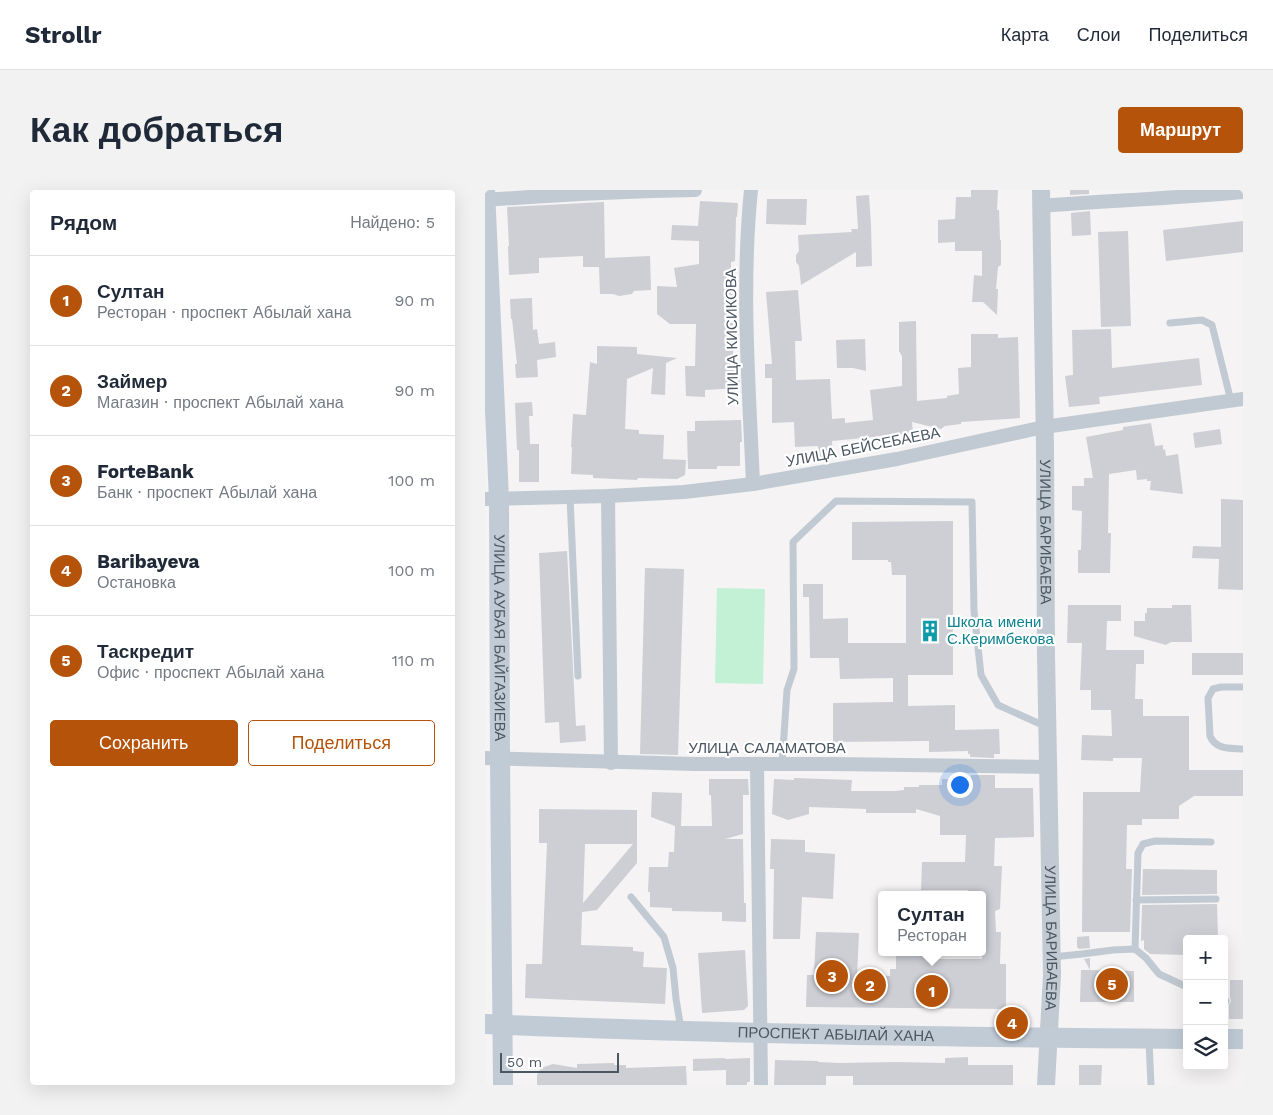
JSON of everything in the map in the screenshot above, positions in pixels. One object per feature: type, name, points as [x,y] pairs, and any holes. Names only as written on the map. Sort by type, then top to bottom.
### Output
[{"type":"main road","name":"УЛИЦА АУБАЯ БАЙГАЗИЕВА","points":[[485,197],[492,499],[494,1024],[503,1085]]},
{"type":"main road","name":"ПРОСПЕКТ АБЫЛАЙ ХАНА","points":[[494,1024],[760,1032],[1183,1039]]},
{"type":"main road","points":[[1228,1039],[1243,1040]]},
{"type":"street","points":[[485,197],[695,190]]},
{"type":"street","name":"УЛИЦА КИСИКОВА","points":[[751,190],[747,227],[746,298],[753,484]]},
{"type":"street","points":[[1041,198],[1122,200],[1202,193],[1243,192]]},
{"type":"street","name":"УЛИЦА БАРИБАЕВА","points":[[1041,198],[1052,957],[1046,1085]]},
{"type":"street","name":"УЛИЦА БЕЙСЕБАЕВА","points":[[492,499],[684,492],[753,484],[897,459],[1044,427],[1237,400]]},
{"type":"street","points":[[608,496],[611,762]]},
{"type":"street","name":"УЛИЦА САЛАМАТОВА","points":[[492,758],[757,765],[1048,767]]},
{"type":"street","points":[[757,765],[761,1085]]},
{"type":"lane","points":[[1170,323],[1202,320],[1212,325],[1237,400]]},
{"type":"lane","points":[[570,496],[578,676]]},
{"type":"lane","points":[[782,765],[787,690],[794,669],[793,542],[836,502],[972,502],[974,611],[981,675],[997,705],[1048,728]]},
{"type":"lane","points":[[1243,688],[1221,687],[1213,689],[1208,698],[1210,736],[1213,742],[1219,747],[1243,749]]},
{"type":"lane","points":[[1135,950],[1138,853],[1143,844],[1155,841],[1211,842]]},
{"type":"lane","points":[[631,897],[663,937],[673,968],[681,1030]]},
{"type":"lane","points":[[1136,900],[1216,899]]},
{"type":"lane","points":[[1052,957],[1113,950],[1135,950],[1159,974],[1183,984]]},
{"type":"lane","points":[[1149,1039],[1151,1085]]},
{"type":"green space","points":[[717,588],[765,589],[763,684],[715,683]]},
{"type":"building","points":[[971,190],[998,190],[997,210],[999,210],[1001,265],[998,267],[996,289],[998,289],[997,315],[983,302],[972,302],[974,275],[982,276],[982,251],[955,251],[955,242],[938,243],[938,220],[955,219],[956,197],[971,197]]},
{"type":"building","points":[[1070,190],[1089,190],[1089,194],[1070,195]]},
{"type":"building","points":[[869,195],[872,266],[856,267],[856,252],[801,285],[799,266],[796,262],[796,255],[799,251],[798,235],[852,232],[851,229],[858,229],[856,196]]},
{"type":"building","points":[[767,199],[807,199],[806,225],[766,224]]},
{"type":"building","points":[[700,201],[738,203],[735,261],[731,262],[731,294],[733,294],[733,364],[739,363],[740,388],[705,390],[705,397],[686,396],[685,366],[695,366],[696,324],[670,324],[657,314],[657,286],[677,287],[674,268],[699,264],[699,241],[671,240],[672,225],[698,226]]},
{"type":"building","points":[[604,202],[605,258],[650,256],[651,290],[634,291],[632,294],[619,296],[600,294],[599,267],[583,267],[583,256],[539,258],[539,273],[509,275],[507,207]]},
{"type":"building","points":[[1090,211],[1091,235],[1072,236],[1071,213]]},
{"type":"building","points":[[1243,221],[1243,252],[1166,261],[1163,230]]},
{"type":"building","points":[[1128,231],[1131,326],[1101,327],[1098,232]]},
{"type":"building","points":[[798,290],[802,341],[795,341],[796,380],[830,379],[832,419],[845,418],[845,423],[873,420],[870,390],[902,386],[899,322],[916,321],[917,401],[947,398],[947,396],[959,394],[958,368],[971,367],[971,334],[998,334],[998,338],[1018,337],[1020,418],[961,422],[961,424],[945,426],[941,429],[912,422],[913,433],[832,441],[833,457],[819,457],[818,446],[795,447],[794,422],[772,423],[772,378],[765,378],[765,364],[772,364],[766,292]]},
{"type":"building","points":[[532,298],[533,330],[537,329],[539,344],[555,342],[556,357],[537,360],[538,377],[516,378],[515,364],[517,364],[510,299]]},
{"type":"building","points":[[1111,329],[1112,368],[1199,358],[1202,385],[1099,397],[1100,404],[1069,407],[1065,376],[1073,375],[1072,330]]},
{"type":"building","points":[[865,339],[866,371],[853,368],[837,368],[836,340]]},
{"type":"building","points":[[597,346],[637,347],[637,354],[677,358],[666,363],[665,395],[651,394],[653,368],[627,379],[625,429],[639,430],[639,434],[664,435],[663,459],[686,460],[685,475],[677,479],[638,478],[637,480],[593,478],[593,475],[571,474],[573,414],[586,415],[590,362],[597,364]]},
{"type":"building","points":[[532,402],[533,416],[529,416],[530,444],[539,444],[539,482],[519,482],[519,450],[517,450],[515,403]]},
{"type":"building","points":[[741,420],[740,466],[717,466],[717,469],[688,469],[687,431],[695,431],[695,421]]},
{"type":"building","points":[[1151,423],[1155,446],[1163,445],[1166,456],[1178,454],[1183,494],[1150,490],[1151,481],[1147,481],[1147,479],[1137,480],[1136,470],[1109,474],[1108,533],[1111,533],[1110,573],[1078,573],[1078,550],[1081,550],[1082,511],[1072,510],[1072,486],[1084,486],[1084,478],[1093,478],[1086,437],[1123,430],[1123,427]]},
{"type":"building","points":[[1220,429],[1222,444],[1195,448],[1193,433]]},
{"type":"building","points":[[1221,499],[1243,500],[1243,590],[1218,589],[1219,559],[1192,558],[1193,546],[1221,547]]},
{"type":"building","name":"Школа имени С.Керимбекова","points":[[953,521],[953,675],[908,675],[908,706],[955,705],[955,730],[999,729],[1000,754],[994,754],[994,758],[970,757],[968,751],[929,752],[929,741],[833,742],[833,703],[893,702],[893,678],[840,679],[839,658],[810,658],[809,597],[803,597],[803,584],[823,584],[823,619],[848,618],[848,643],[906,643],[906,575],[892,575],[891,562],[888,562],[888,560],[852,560],[852,522]]},
{"type":"building","points":[[567,551],[576,726],[585,725],[586,741],[560,743],[559,722],[545,723],[539,553]]},
{"type":"building","points":[[645,568],[684,569],[678,755],[640,754]]},
{"type":"building","points":[[1068,605],[1121,605],[1121,621],[1107,621],[1106,650],[1144,650],[1144,664],[1136,664],[1135,699],[1143,699],[1143,716],[1189,716],[1189,770],[1243,770],[1243,796],[1194,796],[1179,806],[1179,819],[1142,819],[1142,825],[1127,825],[1126,869],[1132,869],[1130,932],[1082,932],[1083,792],[1140,792],[1142,758],[1113,758],[1113,761],[1081,760],[1082,735],[1112,736],[1111,710],[1091,710],[1091,690],[1080,690],[1082,643],[1067,643]]},
{"type":"building","points":[[1172,605],[1191,605],[1192,642],[1171,642],[1166,645],[1134,636],[1134,621],[1145,621],[1147,608],[1172,608]]},
{"type":"building","points":[[1192,653],[1243,653],[1243,675],[1192,675]]},
{"type":"building","points":[[971,775],[995,775],[995,788],[1033,788],[1034,837],[995,838],[994,866],[1002,866],[1000,909],[995,911],[996,932],[1001,932],[1000,964],[1006,964],[1006,1009],[806,1007],[807,975],[814,975],[816,932],[859,933],[857,976],[890,976],[890,969],[896,969],[896,956],[934,956],[934,959],[982,959],[982,956],[986,956],[986,891],[921,890],[922,862],[965,862],[966,835],[940,835],[940,816],[916,809],[916,813],[866,813],[866,809],[809,807],[809,814],[788,820],[772,814],[774,779],[852,780],[851,791],[896,791],[904,790],[904,787],[919,787],[919,785],[942,785],[942,779],[971,779]]},
{"type":"building","points":[[709,779],[748,779],[749,795],[743,795],[743,834],[725,839],[743,839],[746,922],[722,921],[722,912],[672,911],[672,908],[650,907],[650,892],[648,892],[649,867],[668,867],[669,852],[674,852],[675,826],[651,817],[652,792],[682,793],[681,826],[712,826]]},
{"type":"building","points":[[539,809],[637,810],[637,863],[597,910],[582,912],[581,945],[633,947],[633,951],[644,952],[643,967],[667,968],[665,1004],[525,998],[526,964],[542,964],[547,843],[539,843]],"holes":[[[585,844],[633,844],[583,903]]]},
{"type":"building","points":[[771,839],[805,840],[805,852],[835,854],[833,899],[802,897],[800,939],[773,939],[774,869],[770,869]]},
{"type":"building","points":[[1143,869],[1217,870],[1217,894],[1142,895]]},
{"type":"building","points":[[1217,904],[1218,935],[1183,935],[1183,955],[1150,954],[1144,949],[1144,940],[1141,941],[1142,905]]},
{"type":"building","points":[[1089,936],[1090,948],[1079,949],[1077,947],[1077,937]]},
{"type":"building","points":[[745,950],[748,1006],[744,1010],[702,1013],[698,953]]},
{"type":"building","points":[[1090,958],[1090,970],[1084,959]]},
{"type":"building","points":[[1081,970],[1134,971],[1134,1002],[1080,1002]]},
{"type":"building","points":[[1230,980],[1243,980],[1243,1019],[1229,1019],[1229,1005],[1231,1001]]},
{"type":"building","points":[[968,1057],[968,1065],[1013,1065],[1013,1085],[853,1085],[853,1076],[826,1076],[826,1085],[774,1085],[775,1060],[839,1063],[945,1063],[945,1058]]},
{"type":"building","points":[[750,1058],[750,1082],[747,1082],[747,1085],[726,1085],[726,1070],[693,1071],[693,1059]]},
{"type":"building","points":[[614,1063],[614,1065],[626,1065],[626,1068],[686,1066],[687,1085],[537,1085],[537,1075],[541,1068],[553,1064],[577,1068],[577,1064]]},
{"type":"building","points":[[1079,1065],[1102,1065],[1101,1085],[1079,1085]]},
{"type":"place","name":"Школа имени С.Керимбекова","points":[[930,631]]},
{"type":"place","name":"ForteBank","points":[[832,976]]},
{"type":"place","name":"Таскредит","points":[[1112,984]]},
{"type":"place","name":"Займер","points":[[870,985]]},
{"type":"place","name":"Султан","points":[[932,991]]},
{"type":"place","name":"Baribayeva","points":[[1012,1023]]}]
